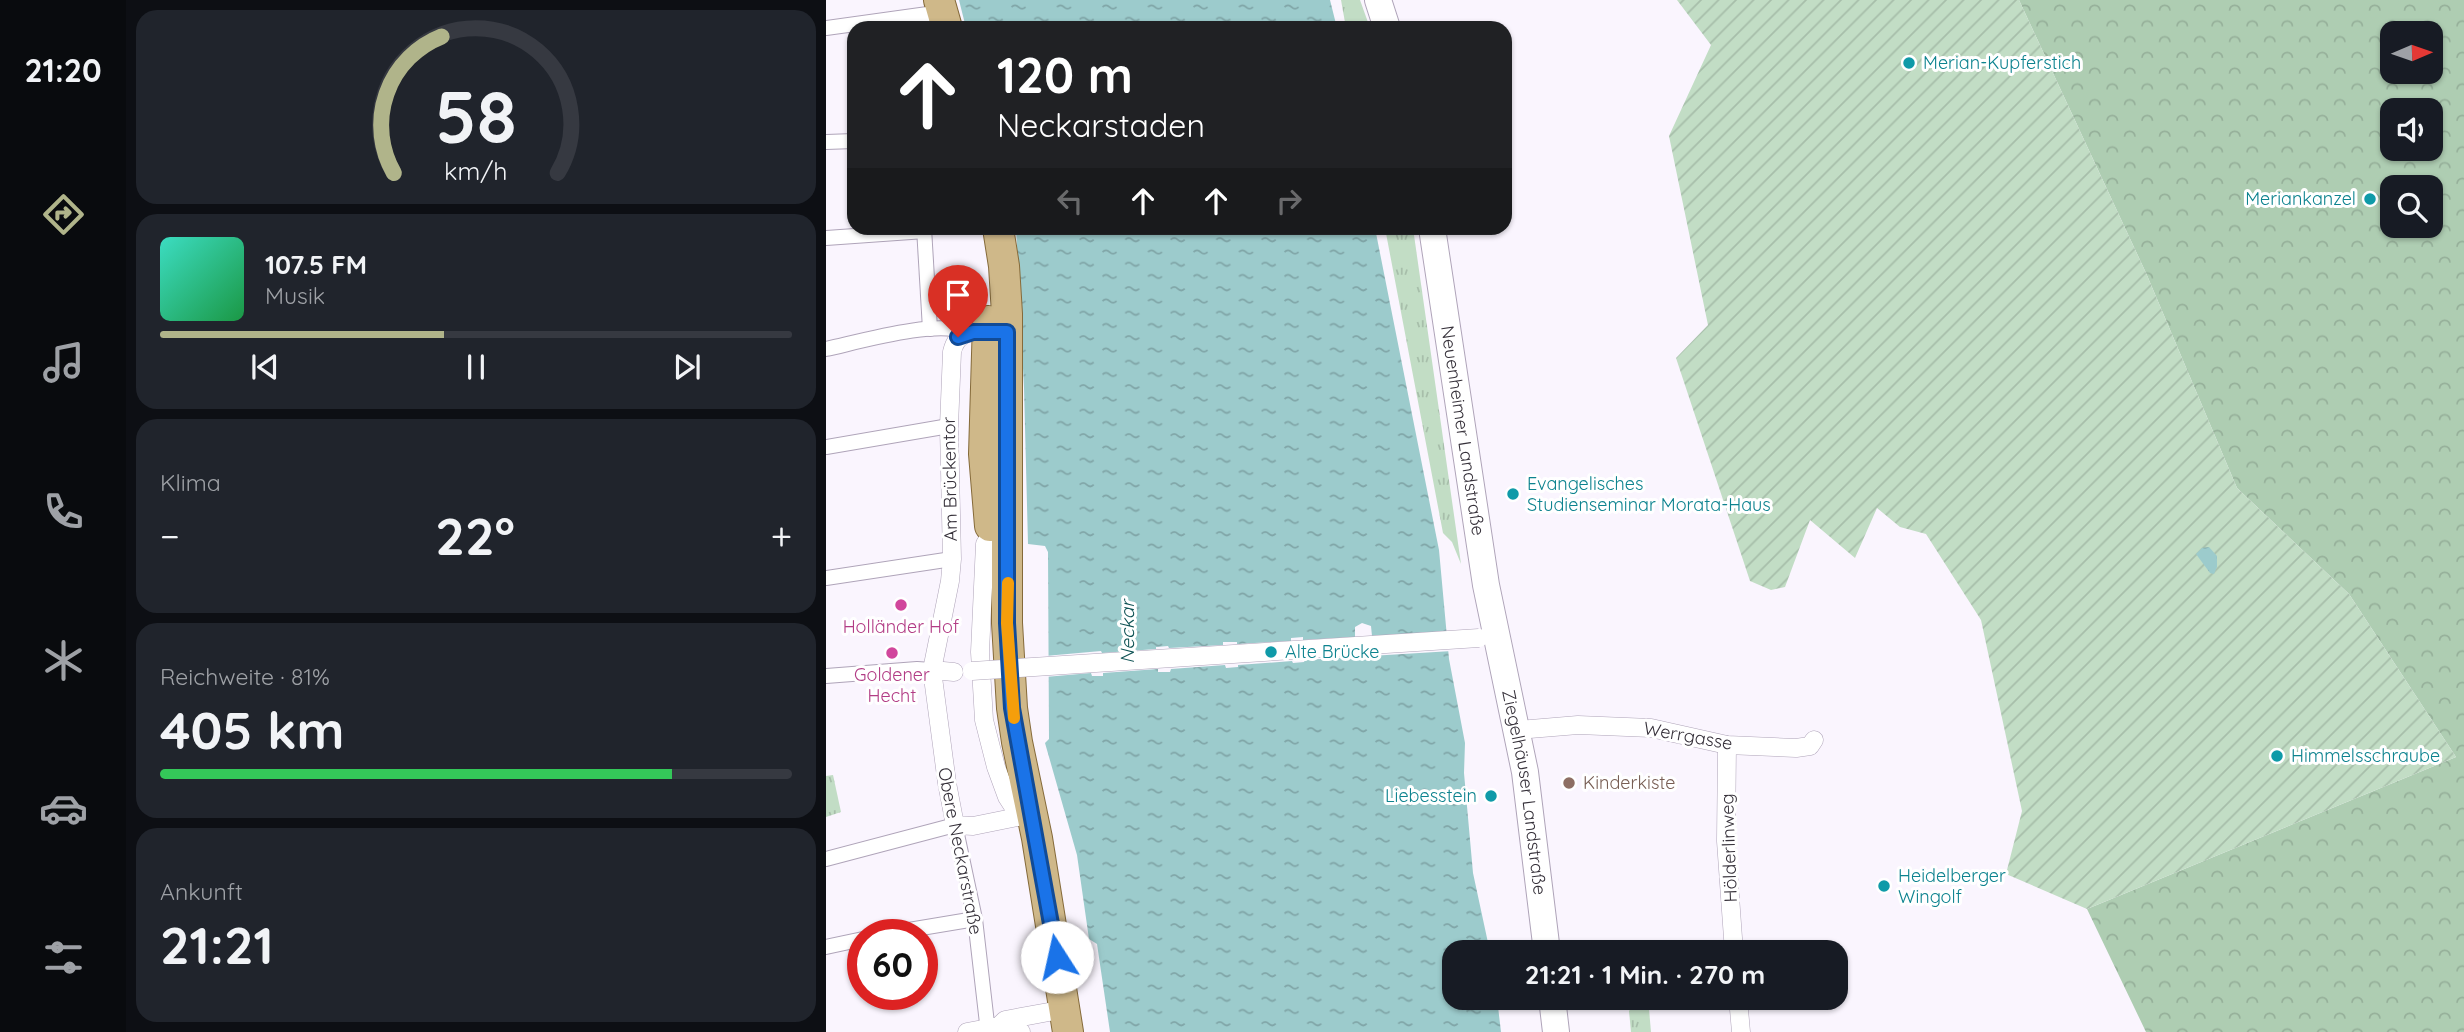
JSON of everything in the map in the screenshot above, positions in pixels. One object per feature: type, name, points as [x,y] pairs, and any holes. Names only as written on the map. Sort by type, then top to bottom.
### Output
[{"type":"main road","points":[[1378,0],[1385,21]]},
{"type":"main road","points":[[988,235],[990,270],[984,454],[991,535],[1007,623]]},
{"type":"main road","points":[[999,235],[1004,266],[986,332],[1009,659],[1017,742],[1067,1021]]},
{"type":"main road","name":"Neuenheimer Landstraße","points":[[1433,235],[1487,636]]},
{"type":"main road","name":"Ziegelhäuser Landstraße","points":[[1487,636],[1517,730],[1530,807],[1546,940]]},
{"type":"main road","points":[[1553,1010],[1556,1032]]},
{"type":"street","points":[[903,20],[943,13]]},
{"type":"street","points":[[826,28],[847,26]]},
{"type":"street","points":[[826,142],[847,141]]},
{"type":"street","points":[[826,238],[859,235]]},
{"type":"street","points":[[924,330],[925,235]]},
{"type":"street","points":[[826,349],[924,330],[953,328],[986,332]]},
{"type":"street","name":"Am Brückentor","points":[[924,670],[938,638],[952,559],[941,427],[952,352],[956,341],[986,332]]},
{"type":"street","points":[[826,447],[941,427]]},
{"type":"street","points":[[991,535],[985,544],[980,652],[984,720],[1007,797],[1014,808],[1032,814]]},
{"type":"street","points":[[826,578],[952,559]]},
{"type":"street","points":[[826,676],[924,670],[963,671],[1487,636]]},
{"type":"street","name":"Obere Neckarstraße","points":[[924,670],[975,919],[992,1029]]},
{"type":"street","name":"Werrgasse","points":[[1517,730],[1578,725],[1651,728],[1727,744],[1804,748],[1810,746],[1814,740]]},
{"type":"street","name":"Hölderlinweg","points":[[1727,744],[1727,841],[1733,940]]},
{"type":"street","points":[[826,859],[957,834],[973,826],[1032,814]]},
{"type":"street","points":[[938,925],[975,919]]},
{"type":"street","points":[[826,947],[847,942]]},
{"type":"street","points":[[1739,1010],[1741,1032]]},
{"type":"street","points":[[992,1029],[1004,1020],[1067,1021]]},
{"type":"street","points":[[967,1032],[992,1029],[1021,1032]]},
{"type":"green space","points":[[1341,0],[1360,0],[1368,21],[1345,21]]},
{"type":"green space","points":[[1677,0],[2019,0],[2146,273],[2237,488],[2349,594],[2456,757],[2087,909],[2006,874],[2022,811],[1981,620],[1926,534],[1900,527],[1877,508],[1855,558],[1810,520],[1785,587],[1771,590],[1750,581],[1676,358],[1708,325],[1669,136],[1711,45]]},
{"type":"green space","points":[[2019,0],[2464,0],[2464,1032],[2146,1032],[2087,909],[2456,757],[2349,594],[2237,488],[2146,273]]},
{"type":"green space","points":[[1386,235],[1414,235],[1461,564],[1452,542],[1443,533]]},
{"type":"green space","points":[[833,775],[841,812],[826,817],[826,776]]},
{"type":"green space","points":[[1649,1010],[1651,1032],[1631,1032],[1629,1011]]},
{"type":"water","points":[[959,0],[1330,0],[1335,21],[964,21]]},
{"type":"water","name":"Neckar","points":[[1016,235],[1376,235],[1439,550],[1449,659],[1465,743],[1464,773],[1473,873],[1487,940],[1442,940],[1442,1010],[1498,1010],[1501,1032],[1110,1032],[1097,944],[1089,939],[1077,855],[1045,743],[1049,739],[1048,552],[1045,546],[1028,544]]},
{"type":"water","points":[[2209,547],[2217,556],[2214,574],[2210,573],[2196,554],[2202,548]]},
{"type":"pier","name":"Alte Brücke","points":[[1362,623],[1371,626],[1372,636],[1450,631],[1452,651],[1226,668],[1225,665],[1171,669],[1170,672],[1158,672],[1158,669],[1103,673],[1103,676],[1092,676],[1091,673],[1045,677],[1045,656],[1168,646],[1223,645],[1223,642],[1237,644],[1291,641],[1291,638],[1303,637],[1303,640],[1355,637],[1355,627]]},
{"type":"slow traffic","points":[[1008,583],[1007,623],[1014,718]]},
{"type":"place","name":"Merian-Kupferstich","points":[[1909,63]]},
{"type":"place","name":"Meriankanzel","points":[[2370,199]]},
{"type":"place","name":"Evangelisches Studienseminar Morata-Haus","points":[[1513,494]]},
{"type":"place","name":"Holländer Hof","points":[[901,605]]},
{"type":"place","name":"Alte Brücke","points":[[1271,652]]},
{"type":"place","name":"Goldener Hecht","points":[[892,653]]},
{"type":"place","name":"Himmelsschraube","points":[[2277,756]]},
{"type":"place","name":"Kinderkiste","points":[[1569,783]]},
{"type":"place","name":"Liebesstein","points":[[1491,796]]},
{"type":"place","name":"Heidelberger Wingolf","points":[[1884,886]]},
{"type":"route","points":[[958,337],[964,333],[979,331],[1007,332],[1007,623],[1012,708],[1057,957]]}]
